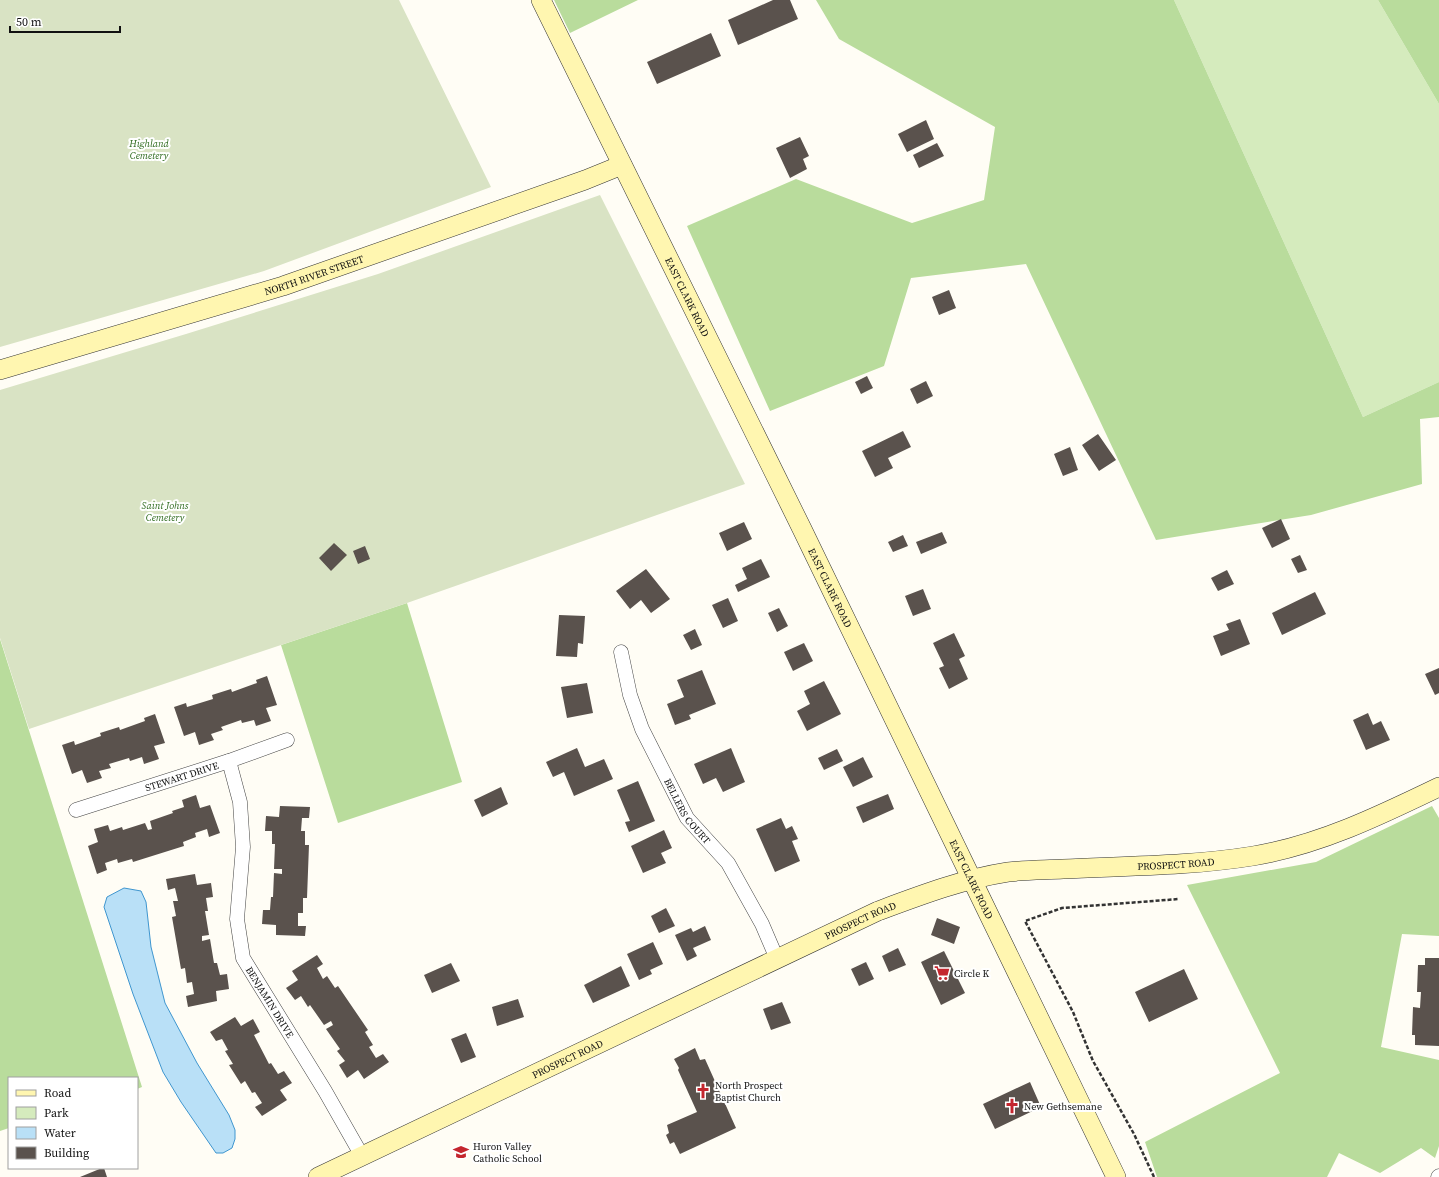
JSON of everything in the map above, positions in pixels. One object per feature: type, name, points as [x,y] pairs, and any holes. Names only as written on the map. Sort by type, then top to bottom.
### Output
[{"type":"main road","name":"EAST CLARK ROAD","points":[[541,0],[972,879],[1116,1177]]},
{"type":"main road","name":"NORTH RIVER STREET","points":[[0,370],[283,286],[578,182],[622,165]]},
{"type":"main road","name":"PROSPECT ROAD","points":[[318,1177],[878,911],[917,896],[972,879],[1010,872],[1196,862],[1252,856],[1304,845],[1354,826],[1439,787]]},
{"type":"street","name":"BELLERS COURT","points":[[621,652],[630,695],[645,736],[687,818],[728,863],[762,924],[778,958]]},
{"type":"street","name":"STEWART DRIVE","points":[[76,810],[229,761],[287,740]]},
{"type":"street","name":"BENJAMIN DRIVE","points":[[229,761],[240,802],[243,847],[237,919],[243,958],[325,1091],[362,1156]]},
{"type":"path","points":[[1154,1177],[1134,1134],[1093,1061],[1073,1012],[1025,921],[1062,908],[1179,899]]},
{"type":"green space","name":"Highland Cemetery","points":[[0,0],[399,0],[491,187],[264,271],[0,347]]},
{"type":"green space","points":[[554,0],[638,0],[570,33]]},
{"type":"green space","points":[[816,0],[1174,0],[1363,417],[1439,382],[1439,417],[1420,419],[1422,484],[1311,515],[1156,540],[1026,264],[911,278],[884,366],[770,411],[687,226],[796,179],[912,223],[984,200],[995,127],[839,39]]},
{"type":"green space","points":[[1174,0],[1378,0],[1439,104],[1439,382],[1363,417]]},
{"type":"green space","points":[[1378,0],[1439,0],[1439,104]]},
{"type":"green space","name":"Saint Johns Cemetery","points":[[600,195],[745,484],[407,603],[29,729],[0,638],[0,390],[378,274]]},
{"type":"green space","points":[[407,603],[462,782],[338,823],[281,645]]},
{"type":"green space","points":[[0,639],[142,1087],[138,1089],[138,1077],[8,1077],[8,1128],[0,1131]]},
{"type":"green space","points":[[1432,806],[1439,818],[1439,936],[1402,934],[1381,1047],[1439,1060],[1439,1146],[1435,1158],[1421,1148],[1380,1173],[1339,1153],[1327,1177],[1157,1177],[1145,1142],[1280,1073],[1187,885],[1316,862]]},
{"type":"water","points":[[124,888],[141,891],[146,902],[151,947],[165,1003],[197,1063],[229,1115],[235,1130],[235,1139],[232,1148],[223,1153],[216,1153],[181,1102],[163,1072],[133,994],[104,907],[107,897]]},
{"type":"building","points":[[773,0],[790,0],[798,19],[738,45],[728,20]]},
{"type":"building","points":[[711,33],[721,56],[657,84],[647,62]]},
{"type":"building","points":[[926,120],[934,139],[907,152],[898,134]]},
{"type":"building","points":[[800,137],[809,156],[803,159],[807,169],[790,178],[776,148]]},
{"type":"building","points":[[937,143],[944,156],[919,168],[913,155]]},
{"type":"building","points":[[949,290],[956,308],[939,315],[932,297]]},
{"type":"building","points":[[867,376],[873,388],[861,394],[855,382]]},
{"type":"building","points":[[926,381],[933,396],[917,404],[910,389]]},
{"type":"building","points":[[903,431],[911,447],[888,458],[893,468],[875,477],[862,451]]},
{"type":"building","points":[[1098,434],[1116,460],[1099,471],[1082,445]]},
{"type":"building","points":[[1070,447],[1078,470],[1063,476],[1054,454]]},
{"type":"building","points":[[1281,519],[1290,539],[1272,548],[1262,528]]},
{"type":"building","points":[[744,522],[752,539],[727,551],[719,533]]},
{"type":"building","points":[[942,532],[947,543],[921,554],[916,542]]},
{"type":"building","points":[[903,535],[908,546],[893,552],[888,542]]},
{"type":"building","points":[[334,543],[347,555],[331,571],[319,558]]},
{"type":"building","points":[[365,546],[370,559],[358,564],[353,551]]},
{"type":"building","points":[[1300,555],[1307,570],[1298,573],[1291,559]]},
{"type":"building","points":[[761,559],[770,577],[738,592],[735,585],[747,579],[742,568]]},
{"type":"building","points":[[646,569],[670,599],[651,613],[641,600],[630,609],[616,591]]},
{"type":"building","points":[[1227,570],[1234,584],[1218,591],[1211,578]]},
{"type":"building","points":[[923,589],[931,609],[913,616],[905,596]]},
{"type":"building","points":[[1315,592],[1326,614],[1282,635],[1272,613]]},
{"type":"building","points":[[728,598],[738,621],[723,628],[712,605]]},
{"type":"building","points":[[779,608],[788,626],[777,632],[768,613]]},
{"type":"building","points":[[559,615],[585,616],[583,644],[578,643],[577,657],[556,656]]},
{"type":"building","points":[[1240,619],[1250,644],[1221,656],[1213,636],[1229,630],[1226,624]]},
{"type":"building","points":[[695,629],[702,645],[691,650],[683,635]]},
{"type":"building","points":[[954,633],[965,656],[959,659],[968,679],[949,689],[939,668],[944,666],[933,643]]},
{"type":"building","points":[[804,643],[813,661],[793,671],[784,652]]},
{"type":"building","points":[[1439,668],[1439,693],[1435,695],[1425,674]]},
{"type":"building","points":[[702,670],[716,704],[689,715],[691,719],[675,725],[667,704],[684,697],[677,680]]},
{"type":"building","points":[[267,676],[277,705],[266,708],[271,721],[256,726],[254,720],[242,723],[241,720],[221,727],[223,730],[211,734],[214,740],[199,745],[195,732],[184,736],[174,707],[186,703],[187,707],[213,699],[212,695],[231,689],[232,692],[257,683],[256,680]]},
{"type":"building","points":[[824,681],[841,714],[807,731],[797,711],[810,704],[804,691]]},
{"type":"building","points":[[587,683],[593,713],[567,718],[561,687]]},
{"type":"building","points":[[1368,713],[1373,725],[1381,721],[1390,740],[1366,750],[1353,720]]},
{"type":"building","points":[[155,714],[165,743],[154,746],[159,759],[144,764],[142,757],[130,761],[129,758],[109,764],[111,768],[99,771],[102,778],[87,783],[82,770],[72,774],[62,745],[74,741],[75,745],[101,736],[100,733],[119,727],[120,730],[145,721],[144,718]]},
{"type":"building","points":[[577,748],[585,767],[604,759],[613,779],[574,796],[564,772],[553,777],[546,762]]},
{"type":"building","points":[[731,748],[745,782],[723,792],[716,778],[703,784],[694,764]]},
{"type":"building","points":[[837,749],[843,761],[824,770],[818,758]]},
{"type":"building","points":[[863,757],[873,777],[853,787],[843,767]]},
{"type":"building","points":[[638,781],[655,821],[629,832],[625,822],[630,821],[617,790]]},
{"type":"building","points":[[501,787],[508,804],[482,817],[474,800]]},
{"type":"building","points":[[888,794],[894,809],[863,823],[856,807]]},
{"type":"building","points":[[196,795],[200,808],[210,805],[220,833],[209,837],[207,829],[195,833],[196,837],[183,842],[184,846],[133,862],[132,859],[118,863],[117,859],[105,863],[107,870],[97,874],[88,846],[98,842],[94,829],[108,825],[110,831],[122,827],[123,830],[145,823],[148,830],[152,829],[150,821],[173,813],[172,811],[184,807],[182,800]]},
{"type":"building","points":[[280,806],[310,807],[309,818],[302,818],[301,831],[305,831],[305,845],[309,845],[307,898],[303,898],[303,913],[298,913],[298,926],[306,926],[305,936],[276,935],[276,925],[262,924],[263,910],[270,910],[271,897],[273,897],[274,873],[282,874],[282,869],[274,869],[275,844],[272,844],[272,831],[265,831],[266,816],[279,817]]},
{"type":"building","points":[[781,818],[786,829],[792,826],[798,839],[792,841],[800,861],[775,872],[756,829]]},
{"type":"building","points":[[664,830],[672,848],[661,853],[666,863],[643,873],[631,846]]},
{"type":"building","points":[[195,874],[197,885],[211,883],[213,897],[206,898],[208,911],[205,911],[209,935],[202,936],[202,941],[210,939],[214,963],[217,963],[220,975],[227,974],[229,989],[216,991],[217,1001],[188,1007],[186,996],[194,994],[192,982],[187,983],[185,968],[181,969],[172,917],[176,916],[173,901],[178,901],[175,888],[168,890],[166,879]]},
{"type":"building","points":[[666,908],[675,926],[659,933],[651,916]]},
{"type":"building","points":[[937,918],[960,927],[954,944],[931,935]]},
{"type":"building","points":[[705,926],[711,940],[693,948],[697,956],[687,961],[675,935],[691,928],[693,932]]},
{"type":"building","points":[[653,942],[663,964],[650,970],[652,974],[639,980],[627,954]]},
{"type":"building","points":[[898,948],[906,965],[889,972],[882,956]]},
{"type":"building","points":[[944,951],[965,993],[941,1005],[921,962]]},
{"type":"building","points":[[317,955],[323,964],[317,968],[323,979],[327,976],[335,988],[338,986],[368,1030],[365,1032],[373,1045],[369,1047],[376,1058],[383,1054],[389,1062],[364,1079],[358,1070],[347,1078],[339,1065],[345,1061],[337,1051],[340,1049],[326,1029],[333,1025],[331,1021],[324,1025],[310,1005],[308,1007],[301,996],[295,1000],[286,988],[298,980],[292,971]]},
{"type":"building","points":[[1425,958],[1439,958],[1439,1046],[1415,1045],[1415,1035],[1412,1035],[1413,1007],[1420,1008],[1421,992],[1417,992],[1418,965],[1425,965]]},
{"type":"building","points":[[866,962],[874,979],[859,986],[851,969]]},
{"type":"building","points":[[451,963],[460,981],[432,993],[424,975]]},
{"type":"building","points":[[621,966],[630,986],[593,1003],[584,985]]},
{"type":"building","points":[[1184,969],[1198,999],[1149,1022],[1135,992]]},
{"type":"building","points":[[518,999],[524,1017],[497,1026],[492,1007]]},
{"type":"building","points":[[782,1002],[791,1023],[771,1030],[763,1009]]},
{"type":"building","points":[[235,1017],[241,1026],[253,1019],[260,1032],[254,1035],[269,1064],[271,1063],[278,1074],[284,1071],[292,1083],[280,1090],[287,1100],[262,1116],[255,1107],[262,1103],[255,1092],[252,1093],[245,1081],[241,1084],[229,1065],[233,1064],[225,1051],[228,1050],[222,1039],[216,1041],[210,1032]]},
{"type":"building","points":[[466,1033],[476,1057],[461,1063],[451,1039]]},
{"type":"building","name":"North Prospect Baptist Church","points":[[695,1048],[700,1060],[705,1059],[736,1128],[680,1154],[674,1142],[670,1144],[666,1135],[669,1133],[667,1125],[697,1112],[674,1059]]},
{"type":"building","name":"New Gethsemane","points":[[1030,1082],[1041,1107],[995,1129],[983,1104]]},
{"type":"building","points":[[100,1169],[104,1169],[107,1177],[80,1177]]},
{"type":"place","name":"Circle K","points":[[942,973]]},
{"type":"place","name":"North Prospect Baptist Church","points":[[703,1091]]},
{"type":"place","name":"New Gethsemane","points":[[1012,1106]]},
{"type":"place","name":"Huron Valley Catholic School","points":[[461,1152]]}]
